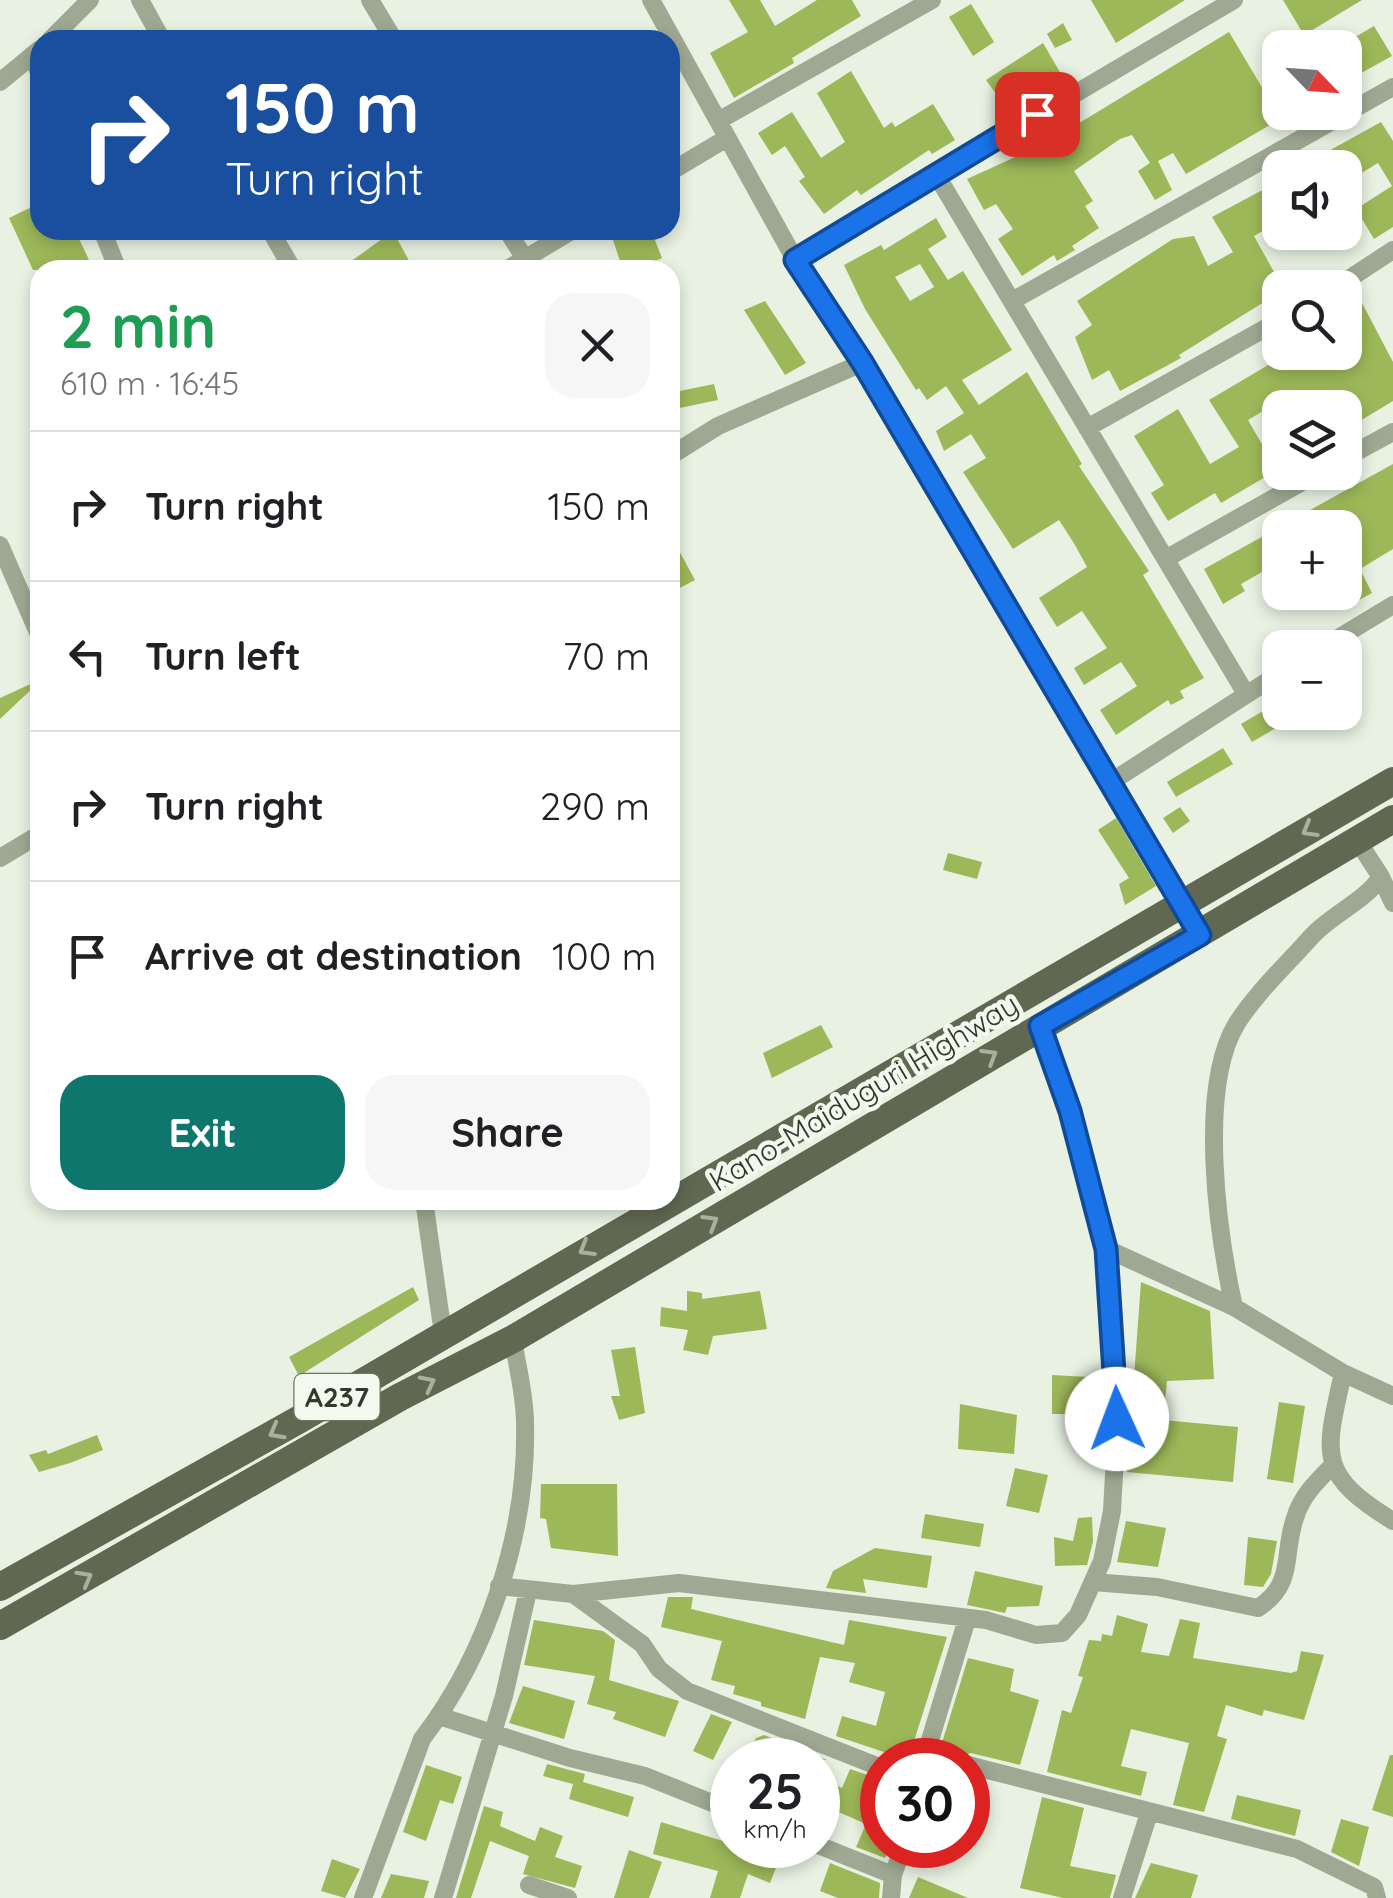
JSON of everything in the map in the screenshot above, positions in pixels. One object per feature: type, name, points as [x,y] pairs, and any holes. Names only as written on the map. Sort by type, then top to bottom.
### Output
[{"type":"highway","name":"Kano-Maiduguri Highway","points":[[680,1196],[1393,781]]},
{"type":"highway","name":"Kano-Maiduguri Highway","points":[[0,1626],[400,1397],[512,1339],[1393,819]]},
{"type":"highway","name":"Kano-Maiduguri Highway","points":[[0,1587],[656,1210]]},
{"type":"street","points":[[60,30],[90,0]]},
{"type":"street","points":[[140,0],[156,30]]},
{"type":"street","points":[[370,0],[388,30]]},
{"type":"street","points":[[651,0],[668,30]]},
{"type":"street","points":[[718,121],[932,0]]},
{"type":"street","points":[[795,260],[1234,0]]},
{"type":"street","points":[[680,52],[795,260],[862,362],[1200,935]]},
{"type":"street","points":[[0,82],[30,57]]},
{"type":"street","points":[[1012,301],[1393,87]]},
{"type":"street","points":[[680,166],[727,138]]},
{"type":"street","points":[[936,176],[1246,694]]},
{"type":"street","points":[[513,240],[524,259],[556,240]]},
{"type":"street","points":[[1362,270],[1393,250]]},
{"type":"street","points":[[1086,428],[1262,330]]},
{"type":"street","points":[[680,450],[718,426],[862,362]]},
{"type":"street","points":[[1362,449],[1393,432]]},
{"type":"street","points":[[1167,558],[1288,490]]},
{"type":"street","points":[[0,545],[30,615]]},
{"type":"street","points":[[1351,630],[1393,604]]},
{"type":"street","points":[[1111,782],[1262,684]]},
{"type":"street","points":[[0,858],[30,840]]},
{"type":"street","points":[[1357,840],[1393,903]]},
{"type":"street","points":[[1234,1307],[1221,1246],[1213,1137],[1219,1076],[1236,1025],[1316,931],[1381,877]]},
{"type":"street","points":[[499,1586],[573,1594],[679,1583],[967,1618],[1036,1635],[1062,1634],[1078,1615],[1093,1582],[1112,1511],[1117,1419],[1106,1249],[1070,1111],[1040,1026]]},
{"type":"street","points":[[425,1210],[428,1256],[443,1334]]},
{"type":"street","points":[[1106,1249],[1234,1307],[1342,1373],[1391,1391]]},
{"type":"street","points":[[363,1898],[422,1738],[439,1716],[488,1618],[499,1586],[520,1494],[526,1422],[512,1339]]},
{"type":"street","points":[[1342,1373],[1329,1436],[1331,1467],[1354,1494],[1393,1521]]},
{"type":"street","points":[[1093,1582],[1157,1587],[1258,1608],[1280,1590],[1294,1518],[1309,1490],[1331,1467]]},
{"type":"street","points":[[443,1898],[492,1736],[528,1591]]},
{"type":"street","points":[[573,1594],[642,1644],[659,1669],[687,1690],[860,1759]]},
{"type":"street","points":[[930,1738],[967,1618]]},
{"type":"street","points":[[439,1716],[492,1736],[644,1776],[710,1802]]},
{"type":"street","points":[[990,1771],[1297,1849],[1361,1879],[1374,1887],[1377,1898]]},
{"type":"street","points":[[1122,1898],[1148,1813]]},
{"type":"street","points":[[840,1853],[893,1874]]},
{"type":"street","points":[[891,1898],[895,1868]]},
{"type":"street","points":[[529,1885],[568,1898]]},
{"type":"building","points":[[729,0],[760,0],[775,26],[817,0],[852,0],[861,16],[792,58],[794,63],[734,98],[710,53],[748,32]]},
{"type":"building","points":[[1091,0],[1185,0],[1116,43]]},
{"type":"building","points":[[1283,0],[1362,0],[1312,30],[1301,30]]},
{"type":"building","points":[[971,4],[994,42],[973,56],[949,17]]},
{"type":"building","points":[[1063,23],[1072,40],[1055,48],[1047,34]]},
{"type":"building","points":[[1374,26],[1392,56],[1362,73],[1362,33]]},
{"type":"building","points":[[1229,32],[1262,87],[1262,130],[1186,174],[1173,153],[1158,161],[1172,190],[1155,200],[1138,171],[1150,163],[1132,135],[1074,171],[1093,201],[1085,206],[1099,228],[1072,246],[1075,250],[1057,261],[1054,255],[1022,276],[998,239],[1013,229],[996,204],[984,210],[967,179],[1048,142]]},
{"type":"building","points":[[1043,43],[1061,74],[1006,108],[986,80]]},
{"type":"building","points":[[851,71],[884,128],[892,122],[895,127],[933,104],[955,140],[932,154],[929,150],[861,195],[857,190],[824,214],[799,181],[805,177],[785,146],[772,155],[758,133],[792,112],[821,158],[845,142],[817,93]]},
{"type":"building","points":[[1381,122],[1393,141],[1393,227],[1374,239],[1362,219],[1362,205],[1392,186],[1378,163],[1362,173],[1362,150],[1330,150]]},
{"type":"building","points":[[1262,190],[1262,231],[1254,236],[1273,270],[1262,270],[1262,303],[1179,355],[1181,358],[1120,391],[1109,370],[1092,380],[1075,337],[1092,325],[1077,301],[1173,239],[1194,236],[1208,266],[1233,252],[1212,217]]},
{"type":"building","points":[[30,208],[30,240],[80,240],[89,260],[30,260],[30,264],[9,218]]},
{"type":"building","points":[[936,218],[947,237],[928,249],[948,280],[963,271],[1012,350],[962,380],[979,405],[1027,372],[1082,464],[1079,466],[1149,571],[1143,575],[1204,678],[1180,691],[1184,698],[1171,705],[1168,700],[1116,735],[1100,710],[1137,686],[1121,662],[1084,685],[1074,668],[1107,648],[1082,611],[1057,627],[1039,598],[1087,567],[1059,520],[1013,549],[963,472],[986,458],[971,434],[944,451],[936,431],[964,413],[946,386],[927,400],[919,388],[916,390],[865,309],[844,265],[881,245],[884,250]],"holes":[[[920,264],[934,287],[910,301],[895,277]]]},
{"type":"building","points":[[381,240],[398,240],[409,260],[353,260]]},
{"type":"building","points":[[613,240],[655,240],[662,258],[658,260],[620,260]]},
{"type":"building","points":[[765,301],[806,363],[785,375],[744,310]]},
{"type":"building","points":[[1362,303],[1393,362],[1393,401],[1362,420],[1362,390],[1262,390],[1262,412],[1248,420],[1262,444],[1262,479],[1221,503],[1215,493],[1168,521],[1151,493],[1164,485],[1134,436],[1178,409],[1210,464],[1239,447],[1209,400],[1262,369],[1362,370]]},
{"type":"building","points":[[714,384],[718,400],[680,408],[680,391]]},
{"type":"building","points":[[1393,464],[1393,549],[1362,568],[1362,510],[1310,510],[1346,490],[1362,490],[1362,481]]},
{"type":"building","points":[[1262,537],[1262,572],[1241,584],[1245,591],[1223,604],[1204,569]]},
{"type":"building","points":[[680,552],[695,580],[680,588]]},
{"type":"building","points":[[1362,573],[1372,593],[1362,598]]},
{"type":"building","points":[[30,684],[30,691],[0,719],[0,698]]},
{"type":"building","points":[[1262,712],[1262,730],[1272,730],[1252,742],[1241,724]]},
{"type":"building","points":[[1223,748],[1233,764],[1176,797],[1167,782]]},
{"type":"building","points":[[1180,807],[1190,821],[1173,833],[1163,818]]},
{"type":"building","points":[[1116,818],[1156,886],[1125,905],[1119,884],[1129,878],[1098,830]]},
{"type":"building","points":[[948,853],[982,862],[977,879],[943,870]]},
{"type":"building","points":[[821,1025],[833,1047],[772,1078],[763,1053]]},
{"type":"building","points":[[1141,1282],[1210,1311],[1214,1379],[1167,1381],[1163,1420],[1238,1427],[1233,1482],[1127,1472]]},
{"type":"building","points":[[413,1287],[419,1300],[299,1376],[289,1357]]},
{"type":"building","points":[[687,1291],[702,1293],[702,1299],[760,1291],[767,1329],[713,1336],[708,1355],[683,1350],[688,1330],[660,1326],[661,1307],[687,1311]]},
{"type":"building","points":[[635,1347],[645,1413],[619,1420],[611,1396],[620,1396],[611,1350]]},
{"type":"building","points":[[1052,1375],[1088,1377],[1088,1414],[1052,1414]]},
{"type":"building","points":[[1279,1402],[1305,1406],[1293,1483],[1267,1479]]},
{"type":"building","points":[[960,1404],[1017,1415],[1014,1454],[958,1449]]},
{"type":"building","points":[[97,1435],[103,1450],[70,1463],[39,1472],[29,1455],[46,1450],[48,1454]]},
{"type":"building","points":[[1015,1468],[1048,1475],[1039,1513],[1006,1506]]},
{"type":"building","points":[[541,1484],[617,1484],[618,1556],[551,1548],[546,1519],[540,1518]]},
{"type":"building","points":[[925,1514],[984,1524],[980,1547],[921,1538]]},
{"type":"building","points":[[1092,1517],[1093,1542],[1087,1565],[1055,1566],[1054,1537],[1073,1541],[1078,1518]]},
{"type":"building","points":[[1126,1521],[1166,1528],[1158,1567],[1117,1562]]},
{"type":"building","points":[[1248,1537],[1277,1541],[1271,1574],[1263,1587],[1244,1585]]},
{"type":"building","points":[[875,1548],[932,1556],[927,1588],[863,1579],[866,1593],[826,1588],[833,1571]]},
{"type":"building","points":[[975,1571],[1043,1586],[1039,1606],[1007,1607],[1005,1613],[967,1605]]},
{"type":"building","points":[[668,1597],[693,1597],[691,1609],[844,1645],[849,1620],[947,1637],[915,1738],[860,1738],[860,1744],[836,1736],[842,1716],[876,1726],[885,1692],[849,1682],[855,1663],[820,1657],[805,1719],[761,1706],[761,1702],[733,1694],[735,1686],[711,1680],[722,1641],[661,1627]]},
{"type":"building","points":[[1117,1615],[1148,1624],[1141,1652],[1169,1656],[1180,1619],[1200,1623],[1193,1658],[1291,1673],[1297,1671],[1301,1651],[1324,1655],[1304,1720],[1264,1710],[1262,1716],[1226,1705],[1217,1736],[1227,1739],[1204,1812],[1173,1805],[1189,1743],[1131,1729],[1121,1766],[1147,1772],[1141,1796],[1047,1772],[1062,1710],[1071,1713],[1083,1677],[1078,1676],[1089,1640],[1101,1641],[1102,1634],[1112,1636]]},
{"type":"building","points":[[534,1620],[603,1631],[615,1640],[609,1680],[679,1701],[665,1737],[613,1719],[616,1712],[587,1704],[595,1676],[524,1665]]},
{"type":"building","points":[[968,1658],[1014,1669],[1010,1691],[1039,1700],[1020,1765],[990,1758],[990,1738],[943,1738]]},
{"type":"building","points":[[523,1686],[575,1701],[564,1739],[509,1723]]},
{"type":"building","points":[[711,1714],[732,1722],[724,1738],[710,1738],[710,1759],[693,1751]]},
{"type":"building","points":[[1393,1755],[1393,1817],[1372,1810]]},
{"type":"building","points":[[547,1764],[585,1774],[583,1782],[634,1797],[628,1817],[569,1799],[573,1784],[543,1776]]},
{"type":"building","points":[[426,1765],[462,1777],[453,1804],[440,1800],[426,1841],[403,1832]]},
{"type":"building","points":[[850,1769],[860,1772],[860,1821],[840,1813],[842,1788]]},
{"type":"building","points":[[1237,1795],[1301,1810],[1295,1836],[1231,1819]]},
{"type":"building","points":[[1042,1797],[1084,1808],[1070,1866],[1116,1875],[1110,1898],[1063,1898],[1020,1888]]},
{"type":"building","points":[[484,1806],[503,1812],[500,1826],[535,1841],[540,1827],[563,1836],[555,1857],[582,1866],[575,1888],[523,1874],[529,1856],[490,1841],[471,1898],[456,1898]]},
{"type":"building","points":[[1341,1819],[1369,1827],[1359,1866],[1331,1852]]},
{"type":"building","points":[[661,1822],[710,1837],[710,1868],[776,1868],[770,1883],[748,1874],[740,1898],[710,1898],[718,1871],[653,1854]]},
{"type":"building","points":[[629,1850],[662,1862],[649,1898],[614,1898]]},
{"type":"building","points":[[332,1859],[360,1869],[345,1898],[321,1891]]},
{"type":"building","points":[[1151,1863],[1198,1875],[1191,1898],[1135,1898]]},
{"type":"building","points":[[840,1867],[880,1883],[879,1898],[838,1898],[820,1891],[828,1868]]},
{"type":"building","points":[[391,1874],[429,1881],[424,1898],[381,1898]]},
{"type":"building","points":[[918,1877],[968,1898],[909,1898]]},
{"type":"route","points":[[1037,114],[795,260],[862,362],[1200,935],[1040,1026],[1070,1111],[1078,1154],[1106,1249],[1117,1419]]}]
